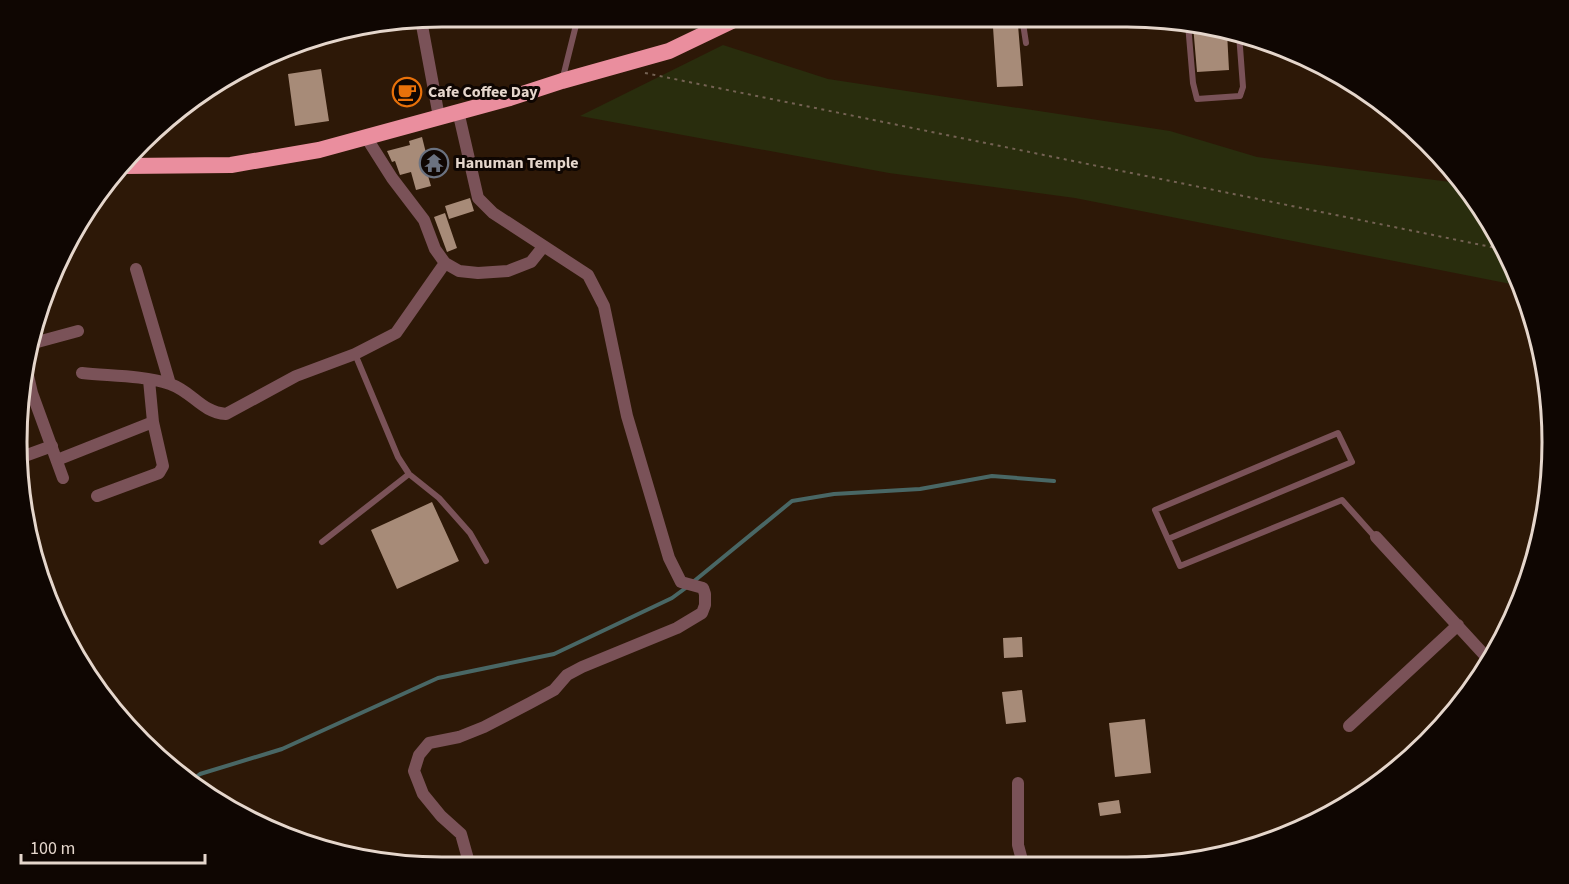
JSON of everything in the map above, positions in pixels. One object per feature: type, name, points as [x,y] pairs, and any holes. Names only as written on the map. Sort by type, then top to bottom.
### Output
[{"type":"highway","points":[[132,166],[231,165],[319,150],[510,98],[669,51],[719,27]]},
{"type":"street","points":[[422,28],[439,117]]},
{"type":"street","points":[[458,111],[478,198],[493,213],[588,275],[604,306],[627,416],[669,558],[681,582],[703,588],[705,594],[702,613],[677,628],[567,675],[554,690],[484,727],[459,737],[429,743],[418,755],[414,771],[423,794],[441,816],[461,834],[467,857]]},
{"type":"street","points":[[366,137],[392,178],[424,220],[435,249],[445,263],[459,271],[478,273],[508,271],[531,262],[543,247]]},
{"type":"street","points":[[82,373],[170,384],[189,393],[203,408],[226,414],[296,376],[355,354],[396,333],[445,263]]},
{"type":"street","points":[[136,269],[170,384]]},
{"type":"street","points":[[40,341],[78,331]]},
{"type":"street","points":[[97,496],[159,472],[164,466],[153,422],[149,380]]},
{"type":"street","points":[[30,398],[52,446],[63,478]]},
{"type":"street","points":[[57,460],[153,422]]},
{"type":"street","points":[[27,455],[52,446]]},
{"type":"street","points":[[1376,537],[1484,654]]},
{"type":"street","points":[[1349,726],[1458,625]]},
{"type":"street","points":[[1018,783],[1018,845],[1021,857]]},
{"type":"lane","points":[[562,81],[576,27]]},
{"type":"lane","points":[[1024,27],[1026,43]]},
{"type":"lane","points":[[1189,32],[1193,83],[1197,99],[1240,96],[1243,87],[1240,43]]},
{"type":"lane","points":[[355,354],[398,458],[410,474],[439,498],[470,533],[486,561]]},
{"type":"lane","points":[[1168,539],[1352,462],[1338,433],[1155,510],[1180,566],[1342,500],[1376,537]]},
{"type":"lane","points":[[322,542],[410,474]]},
{"type":"path","points":[[636,71],[1493,247]]},
{"type":"green space","points":[[723,45],[828,79],[1170,131],[1257,157],[1450,182],[1472,211],[1499,258],[1510,284],[1075,198],[889,173],[580,116]]},
{"type":"building","points":[[993,27],[1018,27],[1023,86],[997,87]]},
{"type":"building","points":[[1194,33],[1227,39],[1229,70],[1197,72]]},
{"type":"building","points":[[321,69],[329,121],[295,126],[288,74]]},
{"type":"building","points":[[422,137],[428,161],[424,162],[431,186],[416,190],[411,172],[400,175],[395,161],[392,162],[387,151],[410,145],[409,141]]},
{"type":"building","points":[[470,198],[474,211],[449,219],[445,206]]},
{"type":"building","points":[[445,213],[457,248],[447,252],[434,217]]},
{"type":"building","points":[[432,502],[459,561],[397,589],[371,530]]},
{"type":"building","points":[[1022,637],[1023,657],[1004,658],[1003,638]]},
{"type":"building","points":[[1022,690],[1026,722],[1006,724],[1002,692]]},
{"type":"building","points":[[1145,719],[1151,773],[1115,777],[1109,723]]},
{"type":"building","points":[[1119,800],[1121,813],[1100,816],[1098,803]]},
{"type":"waterway","points":[[693,582],[792,501],[834,494],[920,489],[992,476],[1054,481]]},
{"type":"waterway","points":[[197,777],[282,749],[438,678],[554,654],[672,598],[687,587]]},
{"type":"place","name":"Cafe Coffee Day","points":[[407,92]]},
{"type":"place","name":"Hanuman Temple","points":[[434,163]]}]
